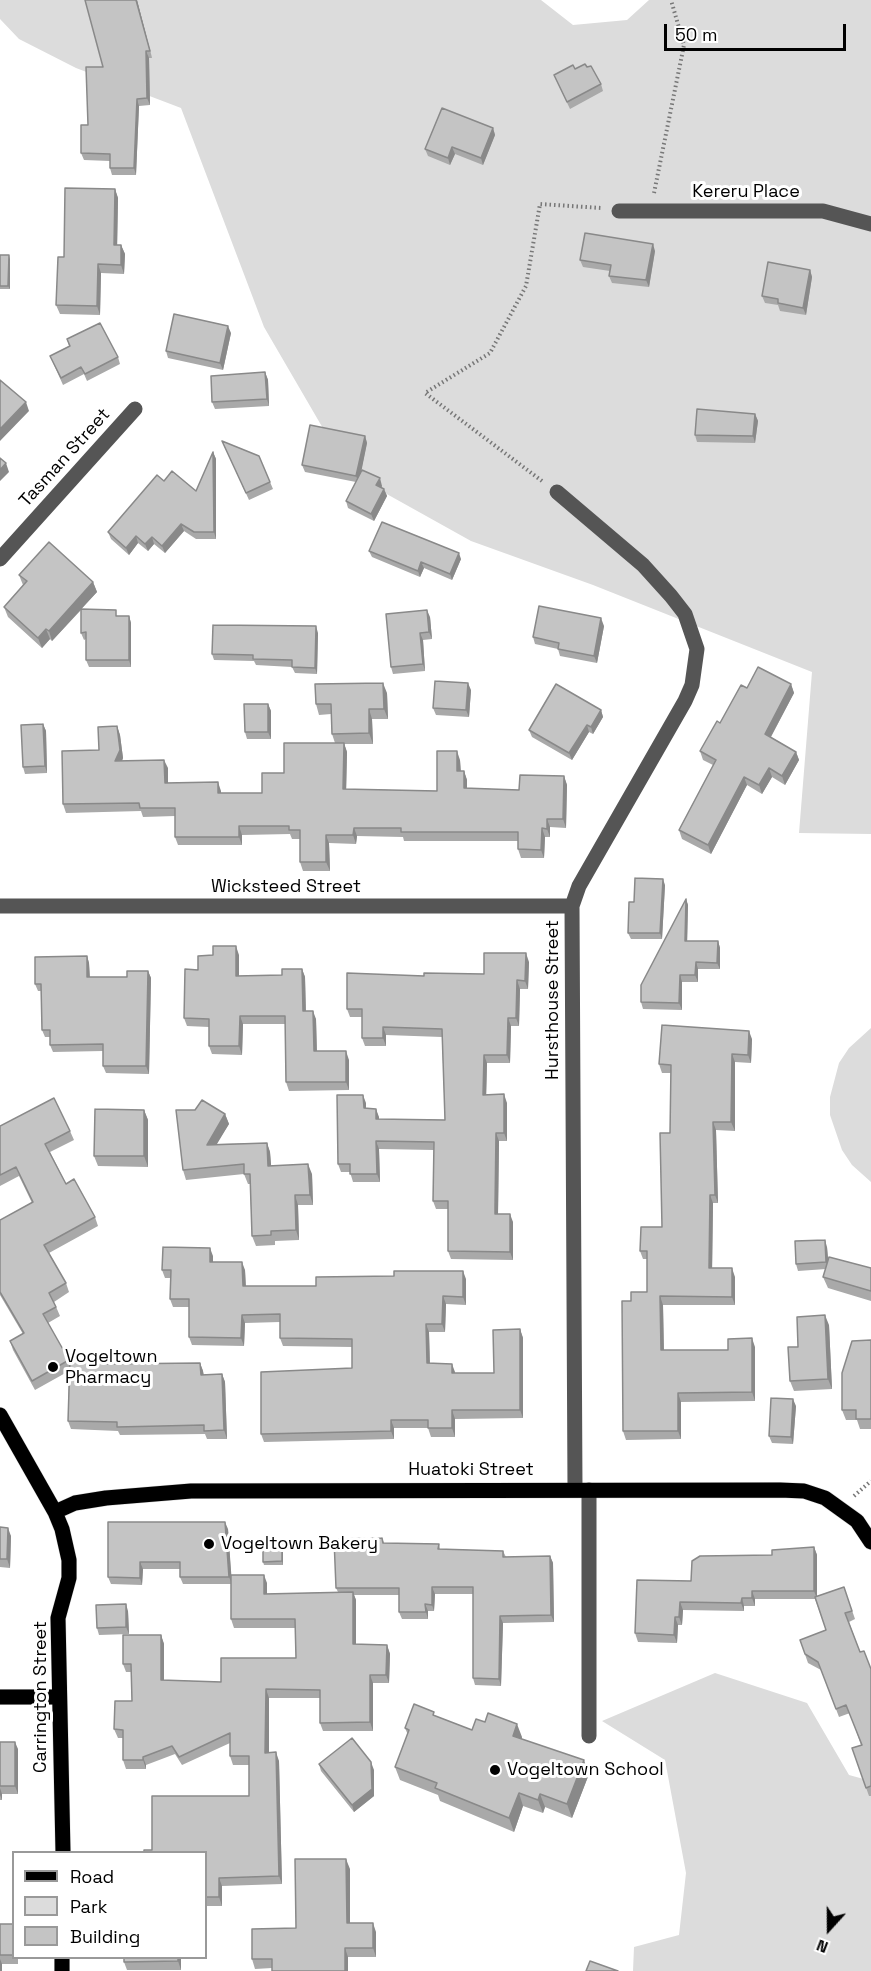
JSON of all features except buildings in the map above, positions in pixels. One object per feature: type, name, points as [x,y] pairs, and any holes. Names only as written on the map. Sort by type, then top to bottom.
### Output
[{"type":"main road","name":"Carrington Street","points":[[0,1415],[55,1512],[62,1529],[69,1560],[69,1578],[58,1618],[63,1851]]},
{"type":"main road","name":"Huatoki Street","points":[[55,1512],[75,1503],[106,1498],[190,1491],[582,1489],[804,1491],[825,1498],[841,1507],[857,1521],[871,1542]]},
{"type":"main road","points":[[0,1697],[58,1697]]},
{"type":"street","name":"Kereru Place","points":[[612,209],[823,211],[871,224]]},
{"type":"street","name":"Tasman Street","points":[[0,559],[135,409]]},
{"type":"street","name":"Hursthouse Street","points":[[557,492],[643,565],[671,596],[685,614],[697,650],[692,685],[685,701],[579,886],[572,906],[582,1489],[589,1736]]},
{"type":"street","name":"Wicksteed Street","points":[[0,906],[572,906]]},
{"type":"path","points":[[650,211],[684,45],[671,0]]},
{"type":"path","points":[[557,492],[425,393],[490,352],[526,286],[540,204],[612,209]]},
{"type":"green space","points":[[0,0],[541,0],[573,25],[627,20],[649,0],[871,0],[871,834],[799,833],[812,672],[593,585],[471,541],[349,473],[264,327],[181,108],[76,68],[19,39],[0,19]]},
{"type":"green space","points":[[871,1028],[871,1182],[852,1165],[842,1150],[830,1115],[830,1097],[839,1063],[849,1048]]},
{"type":"green space","points":[[715,1673],[807,1703],[849,1775],[871,1781],[871,1971],[633,1971],[634,1947],[679,1935],[686,1873],[665,1760],[602,1721]]},
{"type":"place","name":"Vogeltown Pharmacy","points":[[53,1367]]},
{"type":"place","name":"Vogeltown Bakery","points":[[209,1544]]},
{"type":"place","name":"Vogeltown School","points":[[495,1770]]}]
